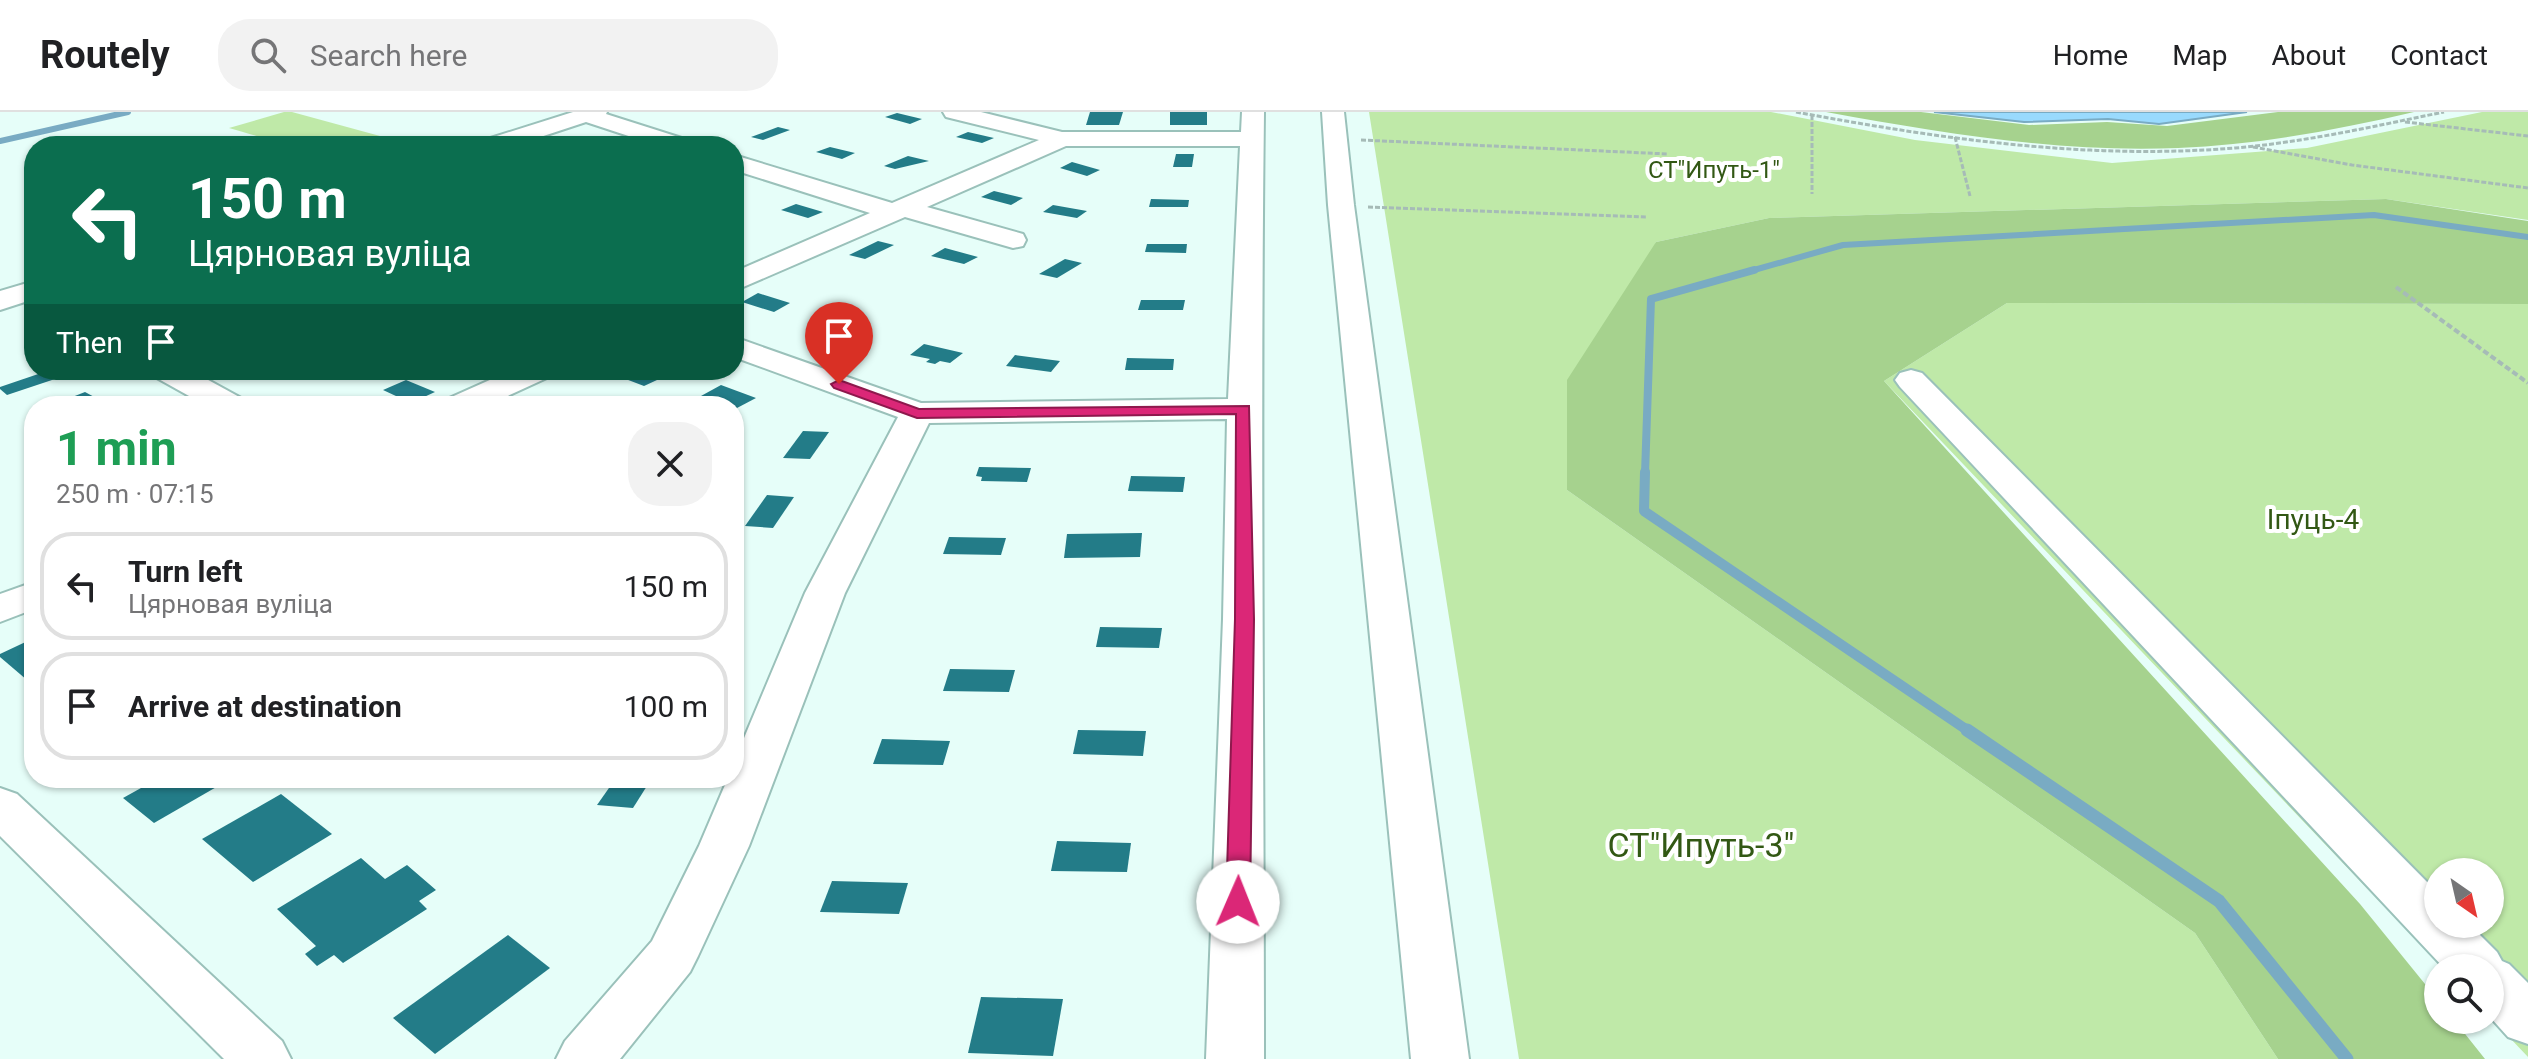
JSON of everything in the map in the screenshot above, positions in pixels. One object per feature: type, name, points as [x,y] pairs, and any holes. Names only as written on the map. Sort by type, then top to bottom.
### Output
[{"type":"street","points":[[954,112],[1062,139],[1252,125],[1244,409],[1244,619],[1235,1059]]},
{"type":"street","points":[[521,136],[591,114],[654,136]]},
{"type":"street","points":[[1334,126],[1440,1059]]},
{"type":"street","points":[[744,278],[1062,139]]},
{"type":"street","points":[[744,165],[1013,240]]},
{"type":"street","points":[[744,350],[917,413],[1244,409]]},
{"type":"street","points":[[184,380],[213,396]]},
{"type":"street","points":[[481,396],[516,380]]},
{"type":"street","points":[[1911,380],[2464,954]]},
{"type":"street","points":[[585,1059],[671,956],[724,846],[825,593],[917,413]]},
{"type":"street","points":[[0,609],[24,598]]},
{"type":"street","points":[[0,806],[262,1059]]},
{"type":"street","points":[[2504,995],[2528,1020]]},
{"type":"path","points":[[1796,112],[1955,137],[2034,147],[2112,152],[2248,146],[2444,112]]},
{"type":"path","points":[[1812,115],[1812,194]]},
{"type":"path","points":[[2400,121],[2528,136]]},
{"type":"path","points":[[1334,126],[1668,154]]},
{"type":"path","points":[[1955,137],[1970,196]]},
{"type":"path","points":[[2248,146],[2352,165],[2528,188]]},
{"type":"path","points":[[1341,205],[1647,217]]},
{"type":"path","points":[[2396,287],[2528,383]]},
{"type":"green space","points":[[292,112],[380,136],[257,136],[229,128]]},
{"type":"green space","name":"СТ\"Ипуть-3\"","points":[[1369,112],[1771,112],[1915,140],[2112,163],[2307,148],[2482,112],[2528,112],[2528,220],[2386,199],[1769,218],[1656,242],[1567,490],[2195,933],[2278,1059],[1519,1059]]},
{"type":"green space","points":[[1826,112],[1921,112],[2029,125],[2107,122],[2167,126],[2278,112],[2414,112],[2267,140],[2134,149],[2002,140]]},
{"type":"green space","points":[[2386,199],[2528,221],[2528,304],[2007,303],[1884,381],[2360,904],[2424,983],[2424,1034],[2465,1034],[2485,1059],[2278,1059],[2195,933],[1567,490],[1567,380],[1656,242],[1769,218]]},
{"type":"green space","name":"Іпуць-4","points":[[2007,303],[2528,304],[2528,1057],[2504,1032],[2504,954],[2430,954],[1884,381]]},
{"type":"water","points":[[1934,112],[2247,112],[2159,124],[2108,119],[2024,122]]},
{"type":"building","points":[[1090,112],[1123,112],[1119,125],[1086,125]]},
{"type":"building","points":[[1170,112],[1207,112],[1207,125],[1170,125]]},
{"type":"building","points":[[897,113],[922,119],[910,124],[885,117]]},
{"type":"building","points":[[778,127],[790,130],[763,140],[751,137]]},
{"type":"building","points":[[968,132],[994,138],[982,143],[956,137]]},
{"type":"building","points":[[830,147],[855,153],[842,159],[816,152]]},
{"type":"building","points":[[1176,154],[1194,154],[1192,167],[1173,167]]},
{"type":"building","points":[[908,156],[929,161],[895,169],[884,166]]},
{"type":"building","points":[[1072,162],[1100,170],[1087,176],[1060,168]]},
{"type":"building","points":[[994,191],[1023,198],[1011,205],[981,197]]},
{"type":"building","points":[[1151,199],[1189,200],[1188,207],[1149,207]]},
{"type":"building","points":[[796,204],[823,212],[808,218],[781,210]]},
{"type":"building","points":[[1053,205],[1087,211],[1077,218],[1043,212]]},
{"type":"building","points":[[878,241],[894,245],[865,259],[849,255]]},
{"type":"building","points":[[1147,244],[1187,244],[1186,253],[1145,252]]},
{"type":"building","points":[[945,248],[978,257],[964,264],[931,256]]},
{"type":"building","points":[[1065,259],[1082,263],[1057,278],[1039,274]]},
{"type":"building","points":[[758,293],[790,303],[774,312],[744,301]]},
{"type":"building","points":[[1141,300],[1185,300],[1183,310],[1138,310]]},
{"type":"building","points":[[831,322],[866,331],[851,341],[815,332]]},
{"type":"building","points":[[924,344],[963,353],[950,363],[940,361],[935,364],[926,362],[930,359],[910,355]]},
{"type":"building","points":[[1015,355],[1060,361],[1051,372],[1006,366]]},
{"type":"building","points":[[1127,358],[1174,359],[1173,370],[1125,370]]},
{"type":"building","points":[[24,379],[52,380],[7,395],[0,387]]},
{"type":"building","points":[[406,380],[435,392],[426,396],[396,396],[383,390]]},
{"type":"building","points":[[628,380],[657,380],[644,386]]},
{"type":"building","points":[[721,385],[756,398],[744,404],[744,396],[701,396]]},
{"type":"building","points":[[803,431],[829,432],[810,459],[783,458]]},
{"type":"building","points":[[979,467],[1031,468],[1027,482],[981,481],[982,477],[976,476]]},
{"type":"building","points":[[1131,476],[1185,477],[1183,492],[1128,491]]},
{"type":"building","points":[[767,495],[794,497],[773,528],[745,526]]},
{"type":"building","points":[[1142,533],[1140,557],[1064,558],[1067,534]]},
{"type":"building","points":[[949,537],[1006,538],[1001,555],[943,554]]},
{"type":"building","points":[[1100,627],[1162,628],[1159,648],[1096,647]]},
{"type":"building","points":[[24,643],[24,677],[0,657],[0,654]]},
{"type":"building","points":[[950,669],[1015,670],[1009,692],[943,691]]},
{"type":"building","points":[[1078,730],[1146,731],[1143,756],[1073,754]]},
{"type":"building","points":[[882,739],[950,741],[943,765],[873,764]]},
{"type":"building","points":[[141,788],[215,788],[154,823],[123,798]]},
{"type":"building","points":[[609,788],[646,788],[633,808],[597,805]]},
{"type":"building","points":[[281,794],[332,834],[253,882],[202,839]]},
{"type":"building","points":[[1057,841],[1131,843],[1127,872],[1051,871]]},
{"type":"building","points":[[361,858],[385,879],[407,865],[436,890],[419,901],[427,909],[343,963],[334,955],[317,966],[305,954],[316,946],[277,909]]},
{"type":"building","points":[[832,881],[908,883],[899,914],[820,912]]},
{"type":"building","points":[[508,935],[550,968],[435,1054],[393,1018]]},
{"type":"building","points":[[981,997],[1063,999],[1053,1056],[968,1053]]},
{"type":"waterway","points":[[0,141],[128,112]]},
{"type":"waterway","points":[[1747,272],[1843,245],[2374,215],[2528,237]]},
{"type":"waterway","points":[[1645,474],[1651,299],[1754,270]]},
{"type":"waterway","points":[[1645,472],[1644,511],[1970,732]]},
{"type":"waterway","points":[[1967,730],[2219,901],[2347,1059]]},
{"type":"route","points":[[839,384],[917,413],[1244,409],[1244,619],[1238,902]]},
{"type":"park label","name":"СТ\"Ипуть-1\"","points":[[1714,170]]}]
